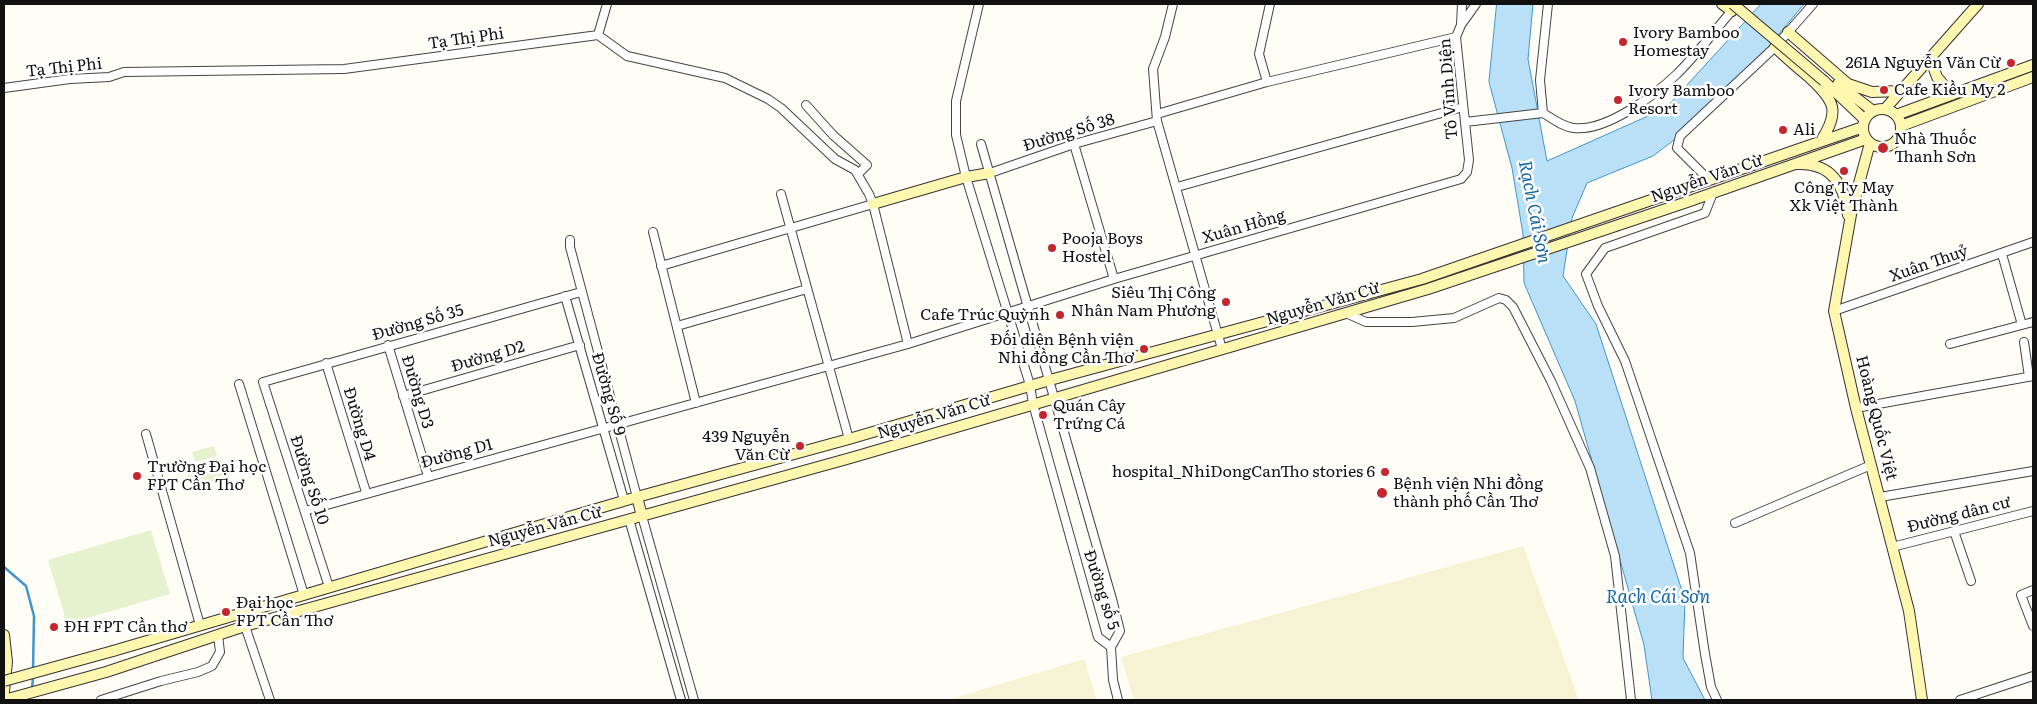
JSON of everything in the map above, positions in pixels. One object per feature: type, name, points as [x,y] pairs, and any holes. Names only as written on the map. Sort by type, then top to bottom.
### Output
[{"type":"main road","points":[[1722,4],[1734,6],[1827,79],[1873,112]]},
{"type":"main road","points":[[1743,4],[1827,79],[1864,124],[1868,141],[1882,147],[1893,144],[1900,133],[1901,126],[1896,115],[1885,109]]},
{"type":"main road","points":[[1864,124],[1873,112],[1885,109],[1978,4]]},
{"type":"main road","points":[[1788,32],[1848,84],[1872,92],[1901,91]]},
{"type":"main road","points":[[1775,47],[1828,96],[1832,108],[1831,123],[1821,141]]},
{"type":"main road","points":[[1930,58],[1937,78],[1952,95]]},
{"type":"main road","points":[[1896,115],[2033,65]]},
{"type":"main road","points":[[1901,126],[2033,77]]},
{"type":"main road","name":"Nguyễn Văn Cừ","points":[[4,681],[113,651],[624,500],[849,439],[1030,385],[1422,278],[1821,141],[1864,124]]},
{"type":"main road","name":"Nguyễn Văn Cừ","points":[[4,700],[106,672],[245,626],[854,457],[1428,289],[1868,141]]},
{"type":"main road","name":"Hoàng Quốc Việt","points":[[1868,141],[1849,222],[1834,312],[1856,408],[1909,611],[1922,700]]},
{"type":"main road","points":[[1792,165],[1804,164],[1824,169],[1838,181],[1846,196],[1849,222]]},
{"type":"main road","points":[[872,204],[966,177],[990,173]]},
{"type":"main road","points":[[849,439],[854,457]]},
{"type":"main road","points":[[637,497],[642,516]]},
{"type":"main road","points":[[624,500],[630,519]]},
{"type":"main road","points":[[329,587],[333,601]]},
{"type":"main road","points":[[4,635],[7,662],[4,692]]},
{"type":"street","points":[[606,4],[598,35],[627,56],[711,74],[754,91],[781,108],[835,159],[859,173],[872,204],[908,344]]},
{"type":"street","name":"Đường số 5","points":[[978,4],[957,92],[954,113],[956,135],[966,177],[1030,385],[1033,404],[1098,637],[1111,647],[1120,631],[1114,607],[981,144]]},
{"type":"street","points":[[1173,4],[1169,22],[1152,69],[1157,117],[1222,349]]},
{"type":"street","points":[[1267,82],[1259,54],[1270,4]]},
{"type":"street","name":"Tô Vĩnh Diện","points":[[1462,4],[1461,24],[1456,37],[1469,160],[1467,172]]},
{"type":"street","points":[[1461,24],[1476,4]]},
{"type":"street","points":[[1543,113],[1540,80],[1548,4]]},
{"type":"street","points":[[1709,180],[1677,148],[1680,136],[1775,47],[1813,4]]},
{"type":"street","points":[[1465,122],[1543,113],[1562,124],[1575,128],[1599,126],[1656,92],[1677,74],[1734,6]]},
{"type":"street","name":"Tạ Thị Phi","points":[[4,88],[70,79],[109,77],[124,72],[344,69],[598,35]]},
{"type":"street","name":"Đường Số 38","points":[[990,173],[1267,82],[1456,37]]},
{"type":"street","points":[[806,105],[833,135],[867,165],[859,173]]},
{"type":"street","points":[[1177,187],[1463,107]]},
{"type":"street","points":[[1074,144],[1114,279]]},
{"type":"street","name":"Xuân Hồng","points":[[828,366],[908,344],[1114,279],[1461,179],[1467,172]]},
{"type":"street","points":[[1714,193],[1705,213],[1605,248],[1586,274],[1598,306],[1625,361],[1690,553],[1704,654],[1711,687],[1717,700]]},
{"type":"street","points":[[781,194],[849,439]]},
{"type":"street","points":[[661,266],[872,204]]},
{"type":"street","points":[[653,232],[696,403]]},
{"type":"street","points":[[570,240],[581,292],[637,497]]},
{"type":"street","name":"Xuân Thuỷ","points":[[1834,312],[2033,242]]},
{"type":"street","points":[[2002,254],[2022,325]]},
{"type":"street","points":[[677,326],[807,288]]},
{"type":"street","name":"Đường Số 35","points":[[263,382],[388,345],[581,292]]},
{"type":"street","name":"Đường Số 9","points":[[565,296],[624,500]]},
{"type":"street","points":[[1346,313],[1366,322],[1412,322],[1454,318],[1499,298],[1506,300],[1513,307],[1552,381],[1590,468],[1615,556],[1630,700]]},
{"type":"street","points":[[1950,344],[2033,322]]},
{"type":"street","points":[[1856,408],[2031,376],[2024,342]]},
{"type":"street","name":"Đường D3","points":[[388,345],[428,476]]},
{"type":"street","name":"Đường D2","points":[[403,396],[580,346]]},
{"type":"street","name":"Đường D4","points":[[326,363],[366,492]]},
{"type":"street","name":"Đường D1","points":[[305,511],[366,492],[604,429],[828,366]]},
{"type":"street","name":"Đường Số 10","points":[[263,382],[329,587]]},
{"type":"street","points":[[239,384],[304,595]]},
{"type":"street","points":[[146,434],[200,625]]},
{"type":"street","points":[[1735,523],[1871,465]]},
{"type":"street","points":[[1880,497],[2033,471]]},
{"type":"street","name":"Đường dân cư","points":[[1892,547],[2033,511]]},
{"type":"street","points":[[642,516],[694,700]]},
{"type":"street","points":[[630,519],[681,700]]},
{"type":"street","points":[[1954,531],[1972,581]]},
{"type":"street","points":[[2033,590],[2021,594],[2033,626]]},
{"type":"street","points":[[245,626],[270,700]]},
{"type":"street","points":[[101,700],[161,681],[198,672],[212,666],[220,652],[218,634]]},
{"type":"street","points":[[1111,647],[1113,680],[1118,700]]},
{"type":"street","points":[[1960,700],[2033,676]]},
{"type":"shaded area","points":[[1523,546],[1579,700],[1134,700],[1121,657]]},
{"type":"shaded area","points":[[1084,659],[1097,700],[947,700]]},
{"type":"green space","points":[[214,446],[217,456],[195,462],[192,452]]},
{"type":"green space","points":[[220,461],[225,478],[191,488],[186,471]]},
{"type":"green space","points":[[151,530],[170,594],[67,624],[48,560]]},
{"type":"water","name":"Rạch Cái Sơn","points":[[1497,4],[1533,4],[1528,59],[1547,161],[1666,108],[1761,4],[1804,4],[1721,104],[1653,156],[1587,183],[1572,218],[1563,276],[1596,324],[1685,600],[1683,658],[1705,700],[1652,700],[1644,645],[1575,401],[1524,283],[1523,234],[1512,168],[1489,82]]},
{"type":"waterway","points":[[4,567],[26,586],[34,616],[33,671]]},
{"type":"waterway","points":[[32,689],[33,677]]},
{"type":"place","name":"Ivory Bamboo Homestay","points":[[1623,42]]},
{"type":"place","name":"261A Nguyễn Văn Cừ","points":[[2011,63]]},
{"type":"place","name":"Cafe Kiều My 2","points":[[1884,90]]},
{"type":"place","name":"Ivory Bamboo Resort","points":[[1618,100]]},
{"type":"place","name":"Ali","points":[[1783,130]]},
{"type":"place","name":"Nhà Thuốc Thanh Sơn","points":[[1883,148]]},
{"type":"place","name":"Công Ty May Xk Việt Thành","points":[[1844,171]]},
{"type":"place","name":"Pooja Boys Hostel","points":[[1052,248]]},
{"type":"place","name":"Siêu Thị Công Nhân Nam Phương","points":[[1226,302]]},
{"type":"place","name":"Cafe Trúc Quỳnh","points":[[1060,315]]},
{"type":"place","name":"Đối diện Bệnh viện Nhi đồng Cần Thơ","points":[[1144,349]]},
{"type":"place","name":"Quán Cây Trứng Cá","points":[[1043,415]]},
{"type":"place","name":"439 Nguyễn Văn Cừ","points":[[800,446]]},
{"type":"place","name":"hospital_NhiDongCanTho stories 6","points":[[1385,472]]},
{"type":"place","name":"Trường Đại học FPT Cần Thơ","points":[[137,476]]},
{"type":"place","name":"Bệnh viện Nhi đồng thành phố Cần Thơ","points":[[1382,493]]},
{"type":"place","name":"Đại học FPT Cần Thơ","points":[[226,612]]},
{"type":"place","name":"ĐH FPT Cần thơ","points":[[54,627]]}]
